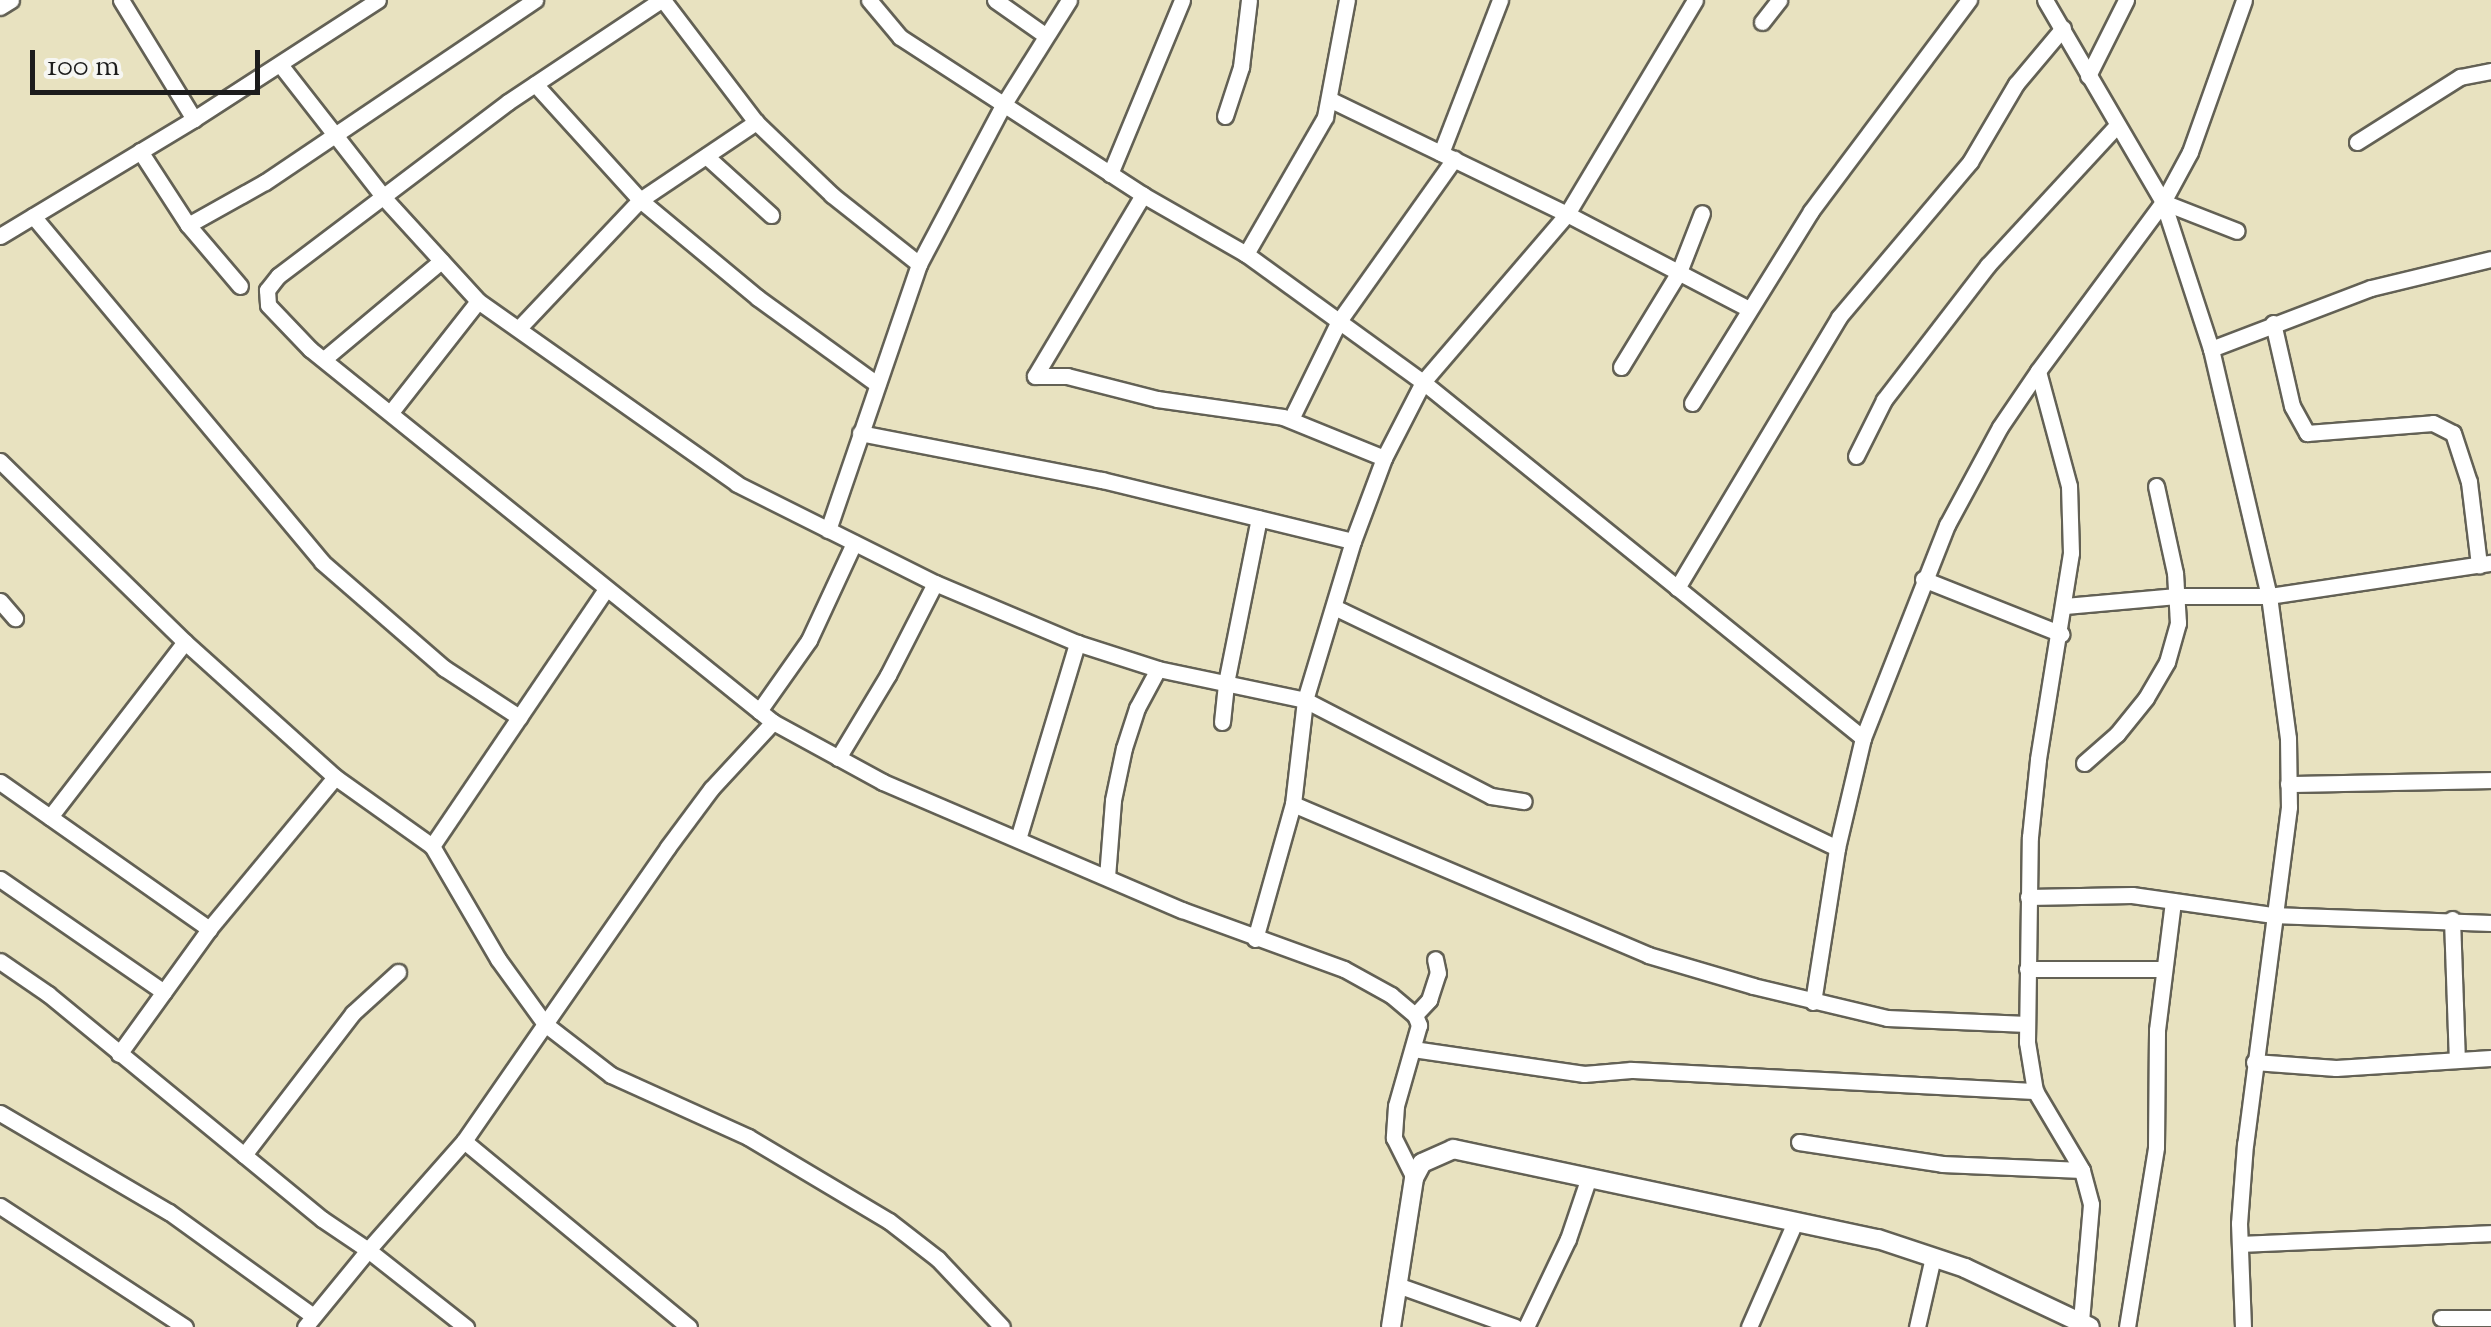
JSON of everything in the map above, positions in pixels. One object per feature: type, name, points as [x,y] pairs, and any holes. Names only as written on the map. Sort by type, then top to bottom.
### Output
[{"type":"street","points":[[0,7],[12,0]]},
{"type":"street","points":[[122,0],[194,119]]},
{"type":"street","points":[[1,235],[282,67],[378,0]]},
{"type":"street","points":[[188,225],[265,182],[535,0]]},
{"type":"street","points":[[919,264],[832,195],[756,122],[662,0],[535,84],[278,276],[268,290],[268,305],[324,360],[773,722],[883,782],[1255,938],[1344,969],[1391,995],[1415,1014],[1420,1025],[1396,1106],[1394,1138],[1414,1178]]},
{"type":"street","points":[[869,0],[900,37],[1143,195],[1246,254],[1423,382],[1863,738]]},
{"type":"street","points":[[995,0],[1046,36]]},
{"type":"street","points":[[828,530],[919,264],[1002,106],[1069,0]]},
{"type":"street","points":[[1110,174],[1182,0]]},
{"type":"street","points":[[1225,116],[1241,67],[1249,0]]},
{"type":"street","points":[[1246,254],[1331,100],[1347,0]]},
{"type":"street","points":[[1291,419],[1339,321],[1448,156],[1500,0]]},
{"type":"street","points":[[1255,938],[1293,804],[1304,700],[1353,540],[1384,458],[1423,382],[1567,214],[1695,0]]},
{"type":"street","points":[[1762,22],[1779,0]]},
{"type":"street","points":[[1692,403],[1812,211],[1969,0]]},
{"type":"street","points":[[2046,0],[2163,202],[2211,349],[2270,596],[2281,668],[2288,784],[2254,1062],[2241,1244],[2243,1327]]},
{"type":"street","points":[[2088,76],[2126,0]]},
{"type":"street","points":[[1812,1002],[1837,848],[1863,738],[1922,579],[2000,427],[2163,202],[2190,152],[2244,0]]},
{"type":"street","points":[[1678,588],[1839,317],[1970,162],[2016,84],[2063,28]]},
{"type":"street","points":[[282,67],[384,199],[478,301],[721,473],[935,583],[1077,643],[1158,669],[1304,700],[1491,796],[1524,801]]},
{"type":"street","points":[[2357,142],[2460,77],[2491,72]]},
{"type":"street","points":[[535,84],[640,200],[758,298],[877,384]]},
{"type":"street","points":[[1331,100],[1567,214],[1748,309]]},
{"type":"street","points":[[519,328],[640,200],[756,122]]},
{"type":"street","points":[[1856,456],[1884,400],[1988,266],[2117,125]]},
{"type":"street","points":[[140,151],[188,225],[240,286]]},
{"type":"street","points":[[706,156],[771,215]]},
{"type":"street","points":[[1143,195],[1035,376],[1067,376],[1156,399],[1291,419],[1384,458]]},
{"type":"street","points":[[2163,202],[2237,231]]},
{"type":"street","points":[[1622,367],[1679,272],[1702,213]]},
{"type":"street","points":[[32,216],[322,562],[444,668],[519,718]]},
{"type":"street","points":[[2211,349],[2371,288],[2491,259]]},
{"type":"street","points":[[324,360],[441,261]]},
{"type":"street","points":[[391,412],[478,301]]},
{"type":"street","points":[[2065,606],[2177,596],[2270,596],[2485,564],[2469,482],[2453,433],[2432,423],[2308,432],[2292,406],[2274,322]]},
{"type":"street","points":[[1391,1327],[1414,1178],[1422,1162],[1452,1149],[1878,1239],[1933,1257],[2085,1324],[2091,1204],[2082,1170],[2035,1091],[2028,1024],[2028,898],[2038,759],[2065,606],[2070,486],[2038,371]]},
{"type":"street","points":[[860,433],[1102,480],[1353,540]]},
{"type":"street","points":[[0,461],[184,642],[335,777],[432,846],[498,959],[546,1024],[611,1075],[748,1136],[889,1221],[938,1259],[1002,1327]]},
{"type":"street","points":[[0,486],[15,476]]},
{"type":"street","points":[[2084,763],[2117,734],[2167,662],[2178,624],[2177,596],[2156,486]]},
{"type":"street","points":[[1222,722],[1226,683],[1259,518]]},
{"type":"street","points":[[759,711],[809,640],[854,543]]},
{"type":"street","points":[[1922,579],[2061,634]]},
{"type":"street","points":[[838,758],[888,676],[935,583]]},
{"type":"street","points":[[432,846],[606,589]]},
{"type":"street","points":[[0,601],[15,618]]},
{"type":"street","points":[[1334,607],[1837,848]]},
{"type":"street","points":[[50,817],[184,642]]},
{"type":"street","points":[[1018,839],[1077,643]]},
{"type":"street","points":[[1106,877],[1113,800],[1124,748],[1158,669]]},
{"type":"street","points":[[0,1113],[169,1212],[309,1322],[464,1141],[678,833],[773,722]]},
{"type":"street","points":[[120,1054],[209,930],[335,777]]},
{"type":"street","points":[[2288,784],[2491,780]]},
{"type":"street","points":[[0,782],[209,930]]},
{"type":"street","points":[[1293,804],[1648,955],[1812,1002],[1944,1024],[2028,1024]]},
{"type":"street","points":[[0,878],[164,992]]},
{"type":"street","points":[[2028,898],[2132,895],[2272,915],[2491,923]]},
{"type":"street","points":[[2128,1327],[2156,1147],[2157,1030],[2173,900]]},
{"type":"street","points":[[2452,919],[2458,1060]]},
{"type":"street","points":[[1415,1014],[1429,1000],[1438,973],[1435,960]]},
{"type":"street","points":[[0,961],[48,994],[244,1155],[466,1327]]},
{"type":"street","points":[[2027,969],[2164,968]]},
{"type":"street","points":[[244,1155],[352,1013],[398,972]]},
{"type":"street","points":[[1413,1048],[1584,1074],[1651,1071],[2035,1091]]},
{"type":"street","points":[[2254,1062],[2336,1068],[2491,1058]]},
{"type":"street","points":[[464,1141],[689,1327]]},
{"type":"street","points":[[1799,1142],[1942,1164],[2082,1170]]},
{"type":"street","points":[[1526,1327],[1568,1239],[1589,1177]]},
{"type":"street","points":[[0,1206],[185,1327]]},
{"type":"street","points":[[1749,1327],[1795,1222]]},
{"type":"street","points":[[2241,1244],[2491,1233]]},
{"type":"street","points":[[1917,1327],[1933,1257]]},
{"type":"street","points":[[1400,1286],[1515,1327]]},
{"type":"street","points":[[2441,1318],[2491,1318]]}]
